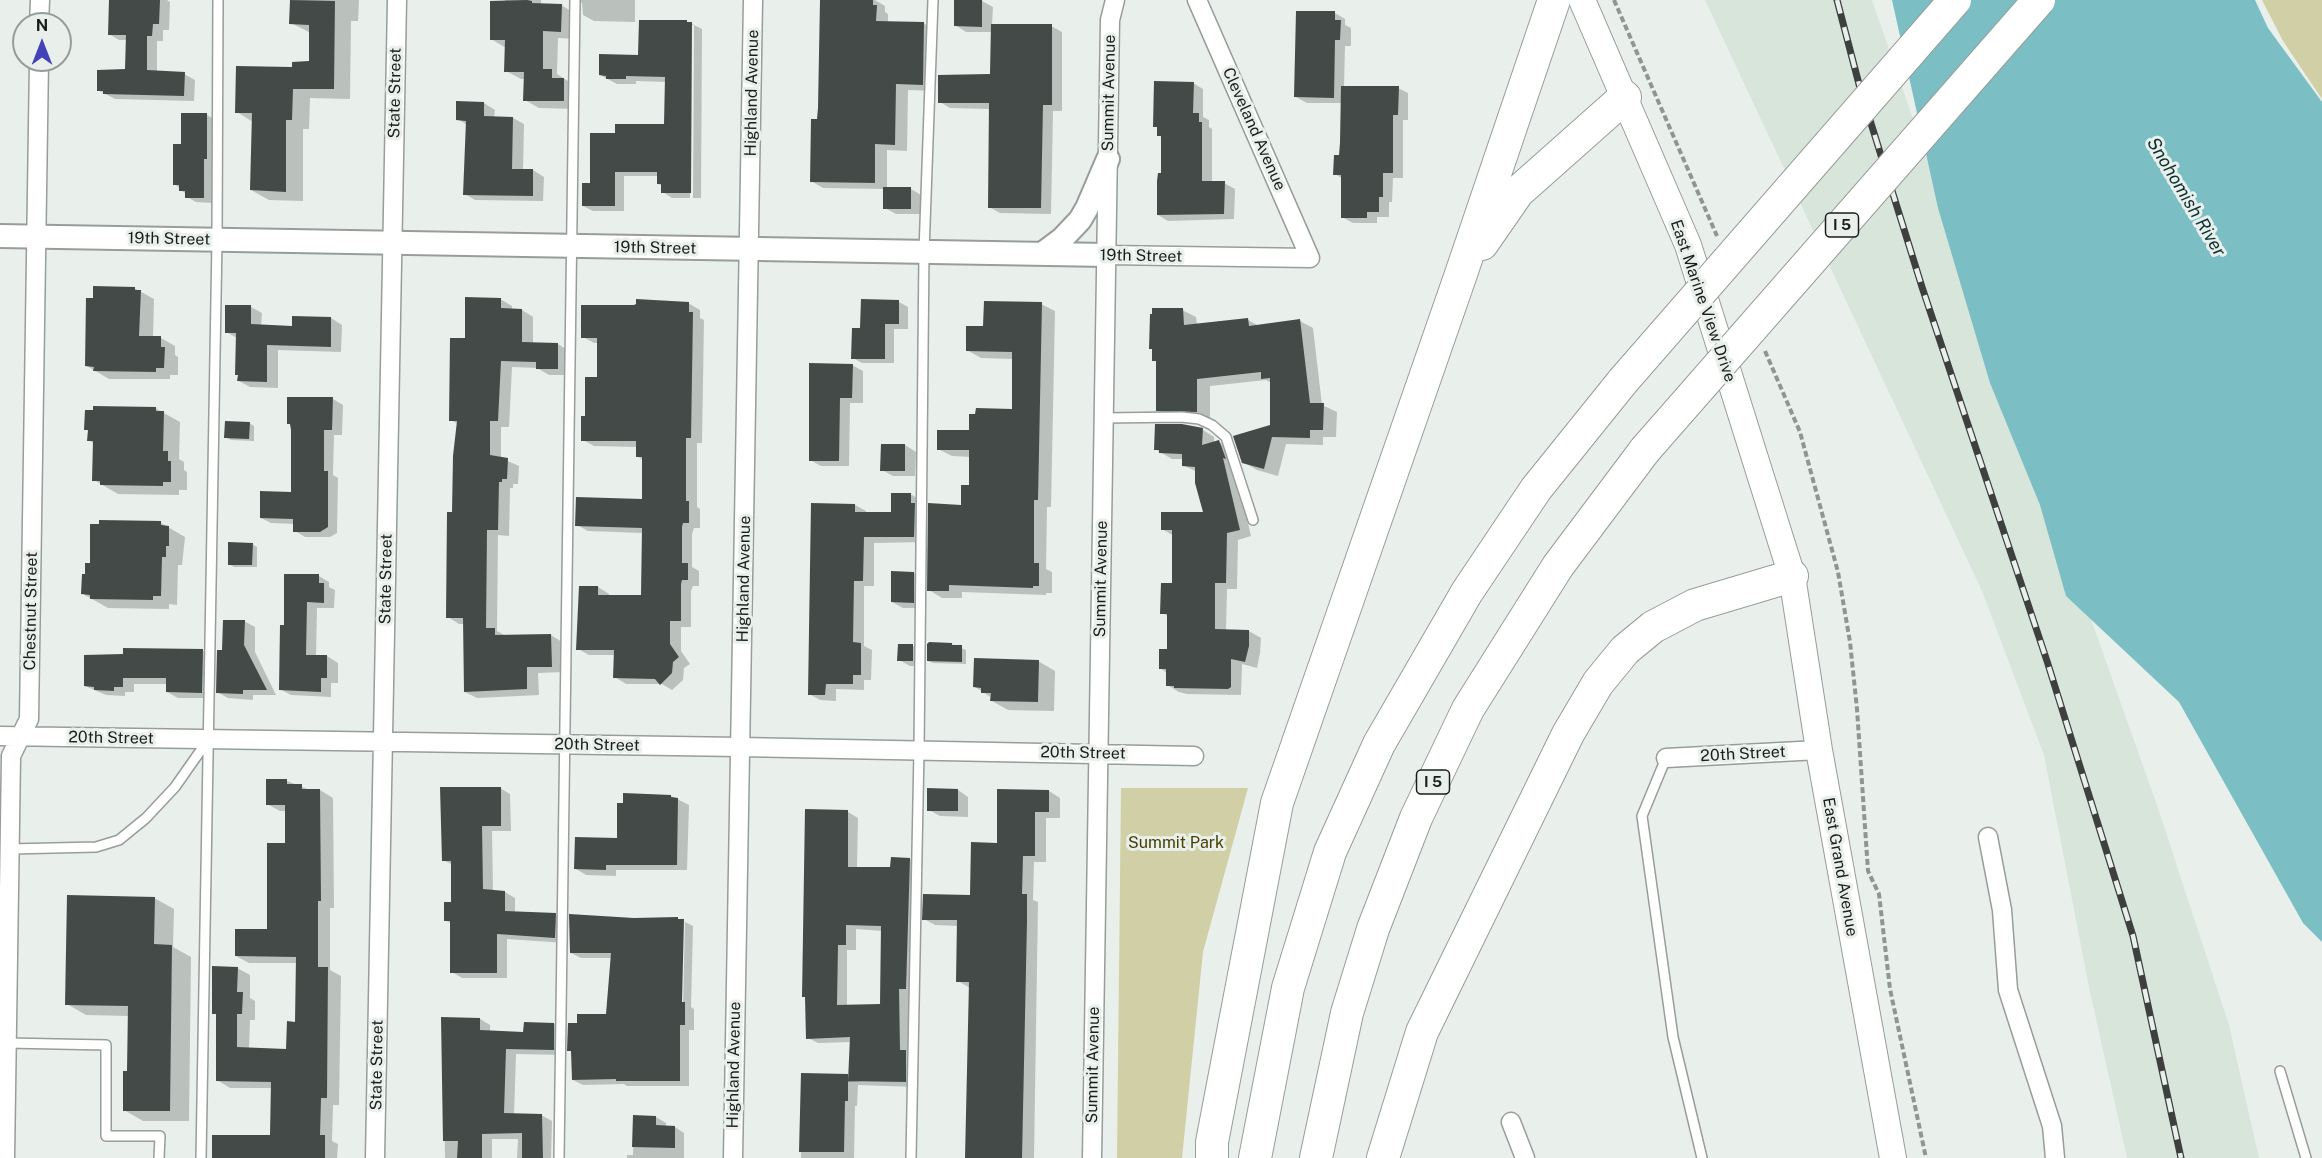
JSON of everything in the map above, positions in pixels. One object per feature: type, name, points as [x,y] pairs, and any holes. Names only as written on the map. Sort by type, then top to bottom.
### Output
[{"type":"highway","points":[[1212,1158],[1212,1142],[1277,803],[1554,0]]},
{"type":"highway","points":[[1255,1158],[1288,988],[1330,852],[1379,744],[1467,592],[1536,489],[1623,381],[1955,0]]},
{"type":"highway","name":"I 5","points":[[1316,1158],[1347,1013],[1373,929],[1416,818],[1468,709],[1558,566],[1645,450],[2038,0]]},
{"type":"highway","points":[[1461,274],[1518,192],[1624,98]]},
{"type":"highway","points":[[1383,1158],[1422,1032],[1568,734],[1598,683],[1625,650],[1653,627],[1695,605],[1792,576]]},
{"type":"main road","name":"East Marine View Drive","points":[[1582,0],[1688,245],[1792,576]]},
{"type":"main road","name":"East Grand Avenue","points":[[1792,576],[1819,750],[1893,1158]]},
{"type":"street","name":"State Street","points":[[375,1158],[397,0]]},
{"type":"street","name":"Highland Avenue","points":[[733,1158],[753,0]]},
{"type":"street","name":"Summit Avenue","points":[[1092,1158],[1110,20],[1115,0]]},
{"type":"street","name":"Cleveland Avenue","points":[[1197,0],[1310,258]]},
{"type":"street","name":"Chestnut Street","points":[[5,1158],[11,756],[29,719],[39,72]]},
{"type":"street","points":[[1042,254],[1062,239],[1080,220],[1108,159]]},
{"type":"street","name":"19th Street","points":[[0,236],[1310,258]]},
{"type":"street","name":"20th Street","points":[[0,736],[1194,756]]},
{"type":"street","name":"20th Street","points":[[1666,758],[1819,750]]},
{"type":"street","points":[[1988,837],[2002,910],[2008,990],[2052,1126],[2055,1158]]},
{"type":"street","points":[[1511,1122],[1525,1158]]},
{"type":"lane","points":[[201,1158],[217,240],[218,0]]},
{"type":"lane","points":[[558,1158],[575,0]]},
{"type":"lane","points":[[911,1158],[919,750],[924,252],[933,0]]},
{"type":"lane","points":[[1104,418],[1198,418],[1212,425],[1226,437],[1253,520]]},
{"type":"lane","points":[[9,849],[96,847],[119,840],[146,818],[175,787],[208,740]]},
{"type":"lane","points":[[1666,758],[1642,816],[1673,1037],[1702,1158]]},
{"type":"lane","points":[[7,1043],[106,1045],[106,1136],[160,1136],[159,1158]]},
{"type":"lane","points":[[2280,1071],[2306,1158]]},
{"type":"shaded area","points":[[1705,0],[1872,0],[2000,371],[2159,811],[2229,1025],[2259,1158],[2127,1158],[2090,992],[2044,755],[1982,591]]},
{"type":"green space","points":[[2262,0],[2322,0],[2322,99],[2283,41]]},
{"type":"green space","name":"Summit Park","points":[[1121,788],[1248,788],[1203,952],[1182,1158],[1117,1158]]},
{"type":"water","name":"Snohomish River","points":[[1892,0],[2255,0],[2268,28],[2322,102],[2322,942],[2303,923],[2179,702],[2066,596],[2040,505],[1990,383],[1938,208]]},
{"type":"building","points":[[109,0],[160,0],[159,24],[153,24],[152,36],[147,36],[147,70],[185,72],[184,96],[103,94],[103,91],[97,91],[97,70],[125,69],[126,35],[108,35]]},
{"type":"building","points":[[290,0],[335,1],[334,89],[293,89],[292,120],[286,120],[286,192],[250,190],[252,113],[235,113],[236,66],[292,67],[292,62],[309,61],[309,25],[289,24]]},
{"type":"building","points":[[527,0],[532,3],[562,4],[561,32],[543,31],[543,69],[552,69],[552,78],[564,78],[564,101],[523,101],[524,72],[504,72],[505,40],[490,40],[490,1]]},
{"type":"building","points":[[820,0],[873,0],[873,5],[877,5],[876,21],[924,22],[923,85],[896,84],[895,145],[875,144],[875,183],[810,182],[811,119],[817,119],[818,108]]},
{"type":"building","points":[[954,0],[982,0],[982,27],[954,26]]},
{"type":"building","points":[[1296,11],[1335,11],[1335,20],[1341,20],[1340,40],[1335,40],[1334,98],[1294,97]]},
{"type":"building","points":[[639,20],[687,20],[687,22],[692,22],[691,193],[661,193],[661,184],[657,184],[657,172],[615,172],[615,206],[582,206],[582,183],[590,183],[590,133],[615,133],[615,124],[664,124],[665,77],[626,76],[626,79],[606,79],[606,76],[599,75],[599,54],[638,55]]},
{"type":"building","points":[[991,24],[1052,24],[1052,105],[1043,105],[1041,208],[988,208],[989,103],[938,103],[938,75],[990,74]]},
{"type":"building","points":[[1154,81],[1194,82],[1193,113],[1199,113],[1199,122],[1202,122],[1202,181],[1225,181],[1224,214],[1157,215],[1157,181],[1158,173],[1161,173],[1161,136],[1157,136],[1157,127],[1153,127]]},
{"type":"building","points":[[1341,86],[1399,86],[1398,115],[1393,115],[1393,173],[1383,173],[1383,197],[1379,197],[1379,212],[1367,212],[1367,218],[1341,218],[1341,175],[1333,175],[1334,155],[1339,155]]},
{"type":"building","points":[[456,101],[484,102],[484,116],[513,117],[512,169],[533,169],[533,196],[463,195],[466,121],[456,120]]},
{"type":"building","points":[[181,113],[207,113],[204,198],[185,198],[185,191],[179,191],[179,185],[173,185],[173,144],[181,144]]},
{"type":"building","points":[[883,187],[911,187],[911,209],[883,209]]},
{"type":"building","points":[[93,286],[135,287],[135,290],[141,290],[139,336],[161,336],[161,347],[165,347],[164,368],[156,368],[156,372],[93,371],[94,367],[85,366],[86,298],[93,298]]},
{"type":"building","points":[[465,297],[501,298],[501,308],[522,309],[522,342],[558,343],[558,369],[536,369],[536,362],[501,361],[498,421],[490,421],[490,455],[508,458],[507,479],[499,482],[498,530],[487,530],[486,628],[495,628],[495,635],[551,634],[552,667],[527,667],[527,689],[464,692],[463,618],[446,618],[447,512],[452,512],[453,456],[457,421],[449,421],[450,338],[465,338]]},
{"type":"building","points":[[636,299],[689,302],[689,312],[693,312],[691,438],[686,438],[686,501],[689,501],[689,523],[683,523],[682,527],[682,563],[688,563],[688,580],[682,580],[681,584],[681,621],[670,621],[670,644],[679,657],[673,662],[672,673],[660,685],[655,679],[613,678],[614,650],[576,650],[579,586],[598,586],[598,595],[641,595],[642,528],[575,526],[576,497],[642,499],[642,457],[636,457],[636,441],[581,441],[581,416],[585,416],[585,377],[597,377],[597,338],[581,338],[581,305],[634,305]]},
{"type":"building","points":[[861,299],[899,300],[899,324],[885,324],[885,359],[851,359],[852,328],[860,328]]},
{"type":"building","points":[[984,301],[1042,302],[1038,500],[1034,500],[1034,563],[1039,563],[1039,586],[1033,586],[1033,588],[949,585],[949,591],[927,591],[928,503],[961,505],[961,485],[969,485],[969,450],[937,450],[937,430],[969,430],[969,414],[975,414],[976,408],[1012,409],[1012,352],[966,351],[966,326],[983,326]]},
{"type":"building","points":[[225,305],[251,305],[251,324],[292,326],[292,316],[331,317],[331,347],[267,345],[267,382],[237,381],[238,375],[235,375],[236,333],[225,333]]},
{"type":"building","points":[[1152,308],[1183,308],[1184,325],[1248,318],[1249,326],[1300,319],[1310,403],[1324,403],[1323,430],[1310,430],[1310,438],[1272,437],[1264,469],[1242,463],[1233,436],[1270,425],[1270,378],[1261,379],[1261,372],[1197,379],[1197,412],[1156,411],[1156,361],[1152,361],[1152,349],[1149,349]]},
{"type":"building","points":[[809,363],[853,364],[852,398],[840,398],[839,461],[809,461]]},
{"type":"building","points":[[287,397],[333,397],[332,430],[324,430],[324,471],[328,471],[328,527],[320,532],[293,532],[293,519],[260,518],[260,491],[291,492],[291,430],[290,424],[287,424]]},
{"type":"building","points":[[93,406],[156,407],[156,411],[164,411],[163,451],[168,451],[168,461],[171,461],[171,482],[163,482],[163,486],[100,485],[100,481],[92,481],[93,441],[87,441],[88,430],[84,430],[85,410],[93,410]]},
{"type":"building","points":[[225,421],[250,422],[249,439],[224,438]]},
{"type":"building","points":[[1155,424],[1182,424],[1203,428],[1202,445],[1219,440],[1226,459],[1223,458],[1240,530],[1227,533],[1226,583],[1215,583],[1215,629],[1249,630],[1249,646],[1245,662],[1231,659],[1231,687],[1228,689],[1166,686],[1166,669],[1159,669],[1159,649],[1167,649],[1167,614],[1160,614],[1161,583],[1172,583],[1172,530],[1161,530],[1161,512],[1203,512],[1195,483],[1195,467],[1182,466],[1182,454],[1159,453],[1159,450],[1154,450]]},
{"type":"building","points":[[881,444],[905,444],[905,471],[880,471]]},
{"type":"building","points":[[891,493],[911,493],[911,503],[915,503],[914,537],[864,537],[863,581],[854,581],[853,642],[861,643],[861,675],[853,675],[853,684],[826,684],[825,695],[808,695],[811,503],[855,504],[855,512],[891,512]]},
{"type":"building","points":[[99,520],[161,521],[161,525],[169,526],[169,546],[166,546],[166,557],[162,557],[161,596],[153,596],[153,600],[90,599],[90,595],[81,594],[85,563],[90,563],[90,524],[99,524]]},
{"type":"building","points":[[228,542],[253,543],[252,565],[228,565]]},
{"type":"building","points":[[891,571],[914,572],[914,603],[891,602]]},
{"type":"building","points":[[284,574],[319,574],[319,583],[324,583],[324,603],[307,602],[306,655],[327,655],[327,678],[321,678],[321,692],[279,690],[280,625],[284,625]]},
{"type":"building","points":[[223,620],[245,620],[244,645],[267,690],[243,690],[243,694],[216,693],[217,650],[222,650]]},
{"type":"building","points":[[929,642],[962,645],[962,662],[927,661]]},
{"type":"building","points":[[898,644],[913,644],[913,661],[897,661]]},
{"type":"building","points":[[123,648],[203,649],[202,693],[166,692],[166,678],[123,678],[123,687],[114,687],[114,691],[94,690],[94,687],[84,686],[84,655],[123,654]]},
{"type":"building","points":[[974,658],[1039,660],[1038,702],[990,701],[991,693],[981,693],[981,688],[973,687]]},
{"type":"building","points":[[266,779],[287,779],[287,784],[302,784],[302,789],[320,789],[321,901],[318,901],[318,967],[328,967],[327,1098],[321,1098],[320,1135],[325,1135],[325,1158],[212,1158],[212,1135],[270,1135],[271,1082],[216,1081],[216,1014],[212,1014],[212,966],[238,967],[237,992],[243,992],[242,1014],[237,1014],[237,1047],[286,1049],[287,1021],[295,1022],[296,957],[235,956],[235,929],[267,929],[267,843],[285,843],[285,805],[266,805]]},
{"type":"building","points":[[440,787],[501,787],[501,826],[482,826],[483,889],[505,891],[505,911],[556,913],[555,938],[497,934],[497,973],[450,973],[450,921],[444,921],[444,902],[451,902],[451,861],[442,861]]},
{"type":"building","points":[[927,788],[958,789],[958,811],[927,811]]},
{"type":"building","points":[[997,789],[1049,790],[1049,812],[1035,812],[1035,856],[1023,856],[1022,894],[1027,894],[1027,921],[1022,1158],[965,1158],[969,982],[956,982],[957,920],[922,920],[923,894],[970,895],[971,842],[997,843]]},
{"type":"building","points":[[623,793],[671,795],[671,797],[678,798],[677,865],[606,865],[606,870],[574,869],[575,837],[617,838],[617,803],[623,803]]},
{"type":"building","points":[[805,809],[848,810],[848,867],[890,867],[891,857],[910,858],[906,989],[899,989],[900,1050],[906,1050],[906,1082],[848,1081],[850,1037],[806,1039],[805,997],[802,997]],"holes":[[[846,925],[881,926],[880,1004],[837,1005],[838,945],[846,945]]]},
{"type":"building","points":[[67,895],[155,897],[154,944],[172,945],[170,1111],[123,1111],[123,1071],[127,1071],[128,1006],[65,1005]]},
{"type":"building","points":[[569,914],[684,919],[682,1002],[685,1002],[685,1025],[680,1025],[680,1081],[572,1080],[571,1051],[567,1051],[568,1023],[577,1023],[577,1014],[606,1014],[611,953],[570,953]]},
{"type":"building","points":[[441,1017],[480,1018],[480,1030],[523,1032],[524,1022],[554,1023],[554,1050],[506,1049],[504,1113],[542,1114],[543,1158],[522,1158],[522,1133],[482,1134],[482,1158],[457,1158],[458,1141],[443,1141]]},
{"type":"building","points":[[801,1073],[848,1074],[844,1152],[799,1152]]},
{"type":"building","points":[[633,1115],[656,1116],[656,1125],[675,1126],[675,1148],[632,1147]]},
{"type":"railway","points":[[1837,0],[1860,88],[1922,287],[2047,661],[2133,936],[2181,1158]]}]
